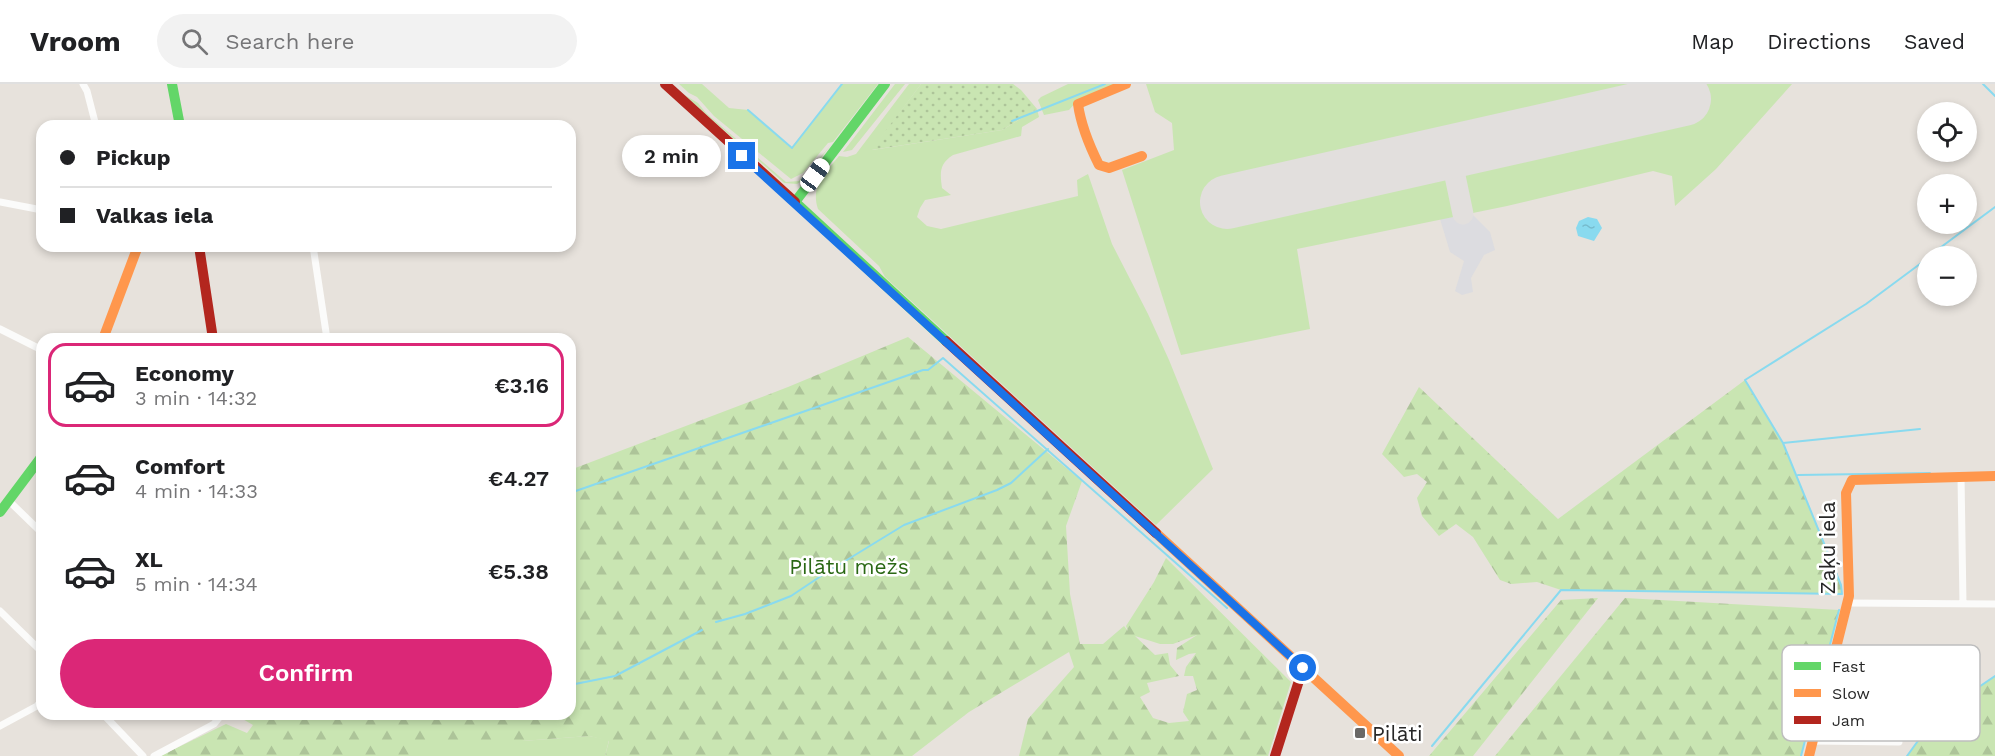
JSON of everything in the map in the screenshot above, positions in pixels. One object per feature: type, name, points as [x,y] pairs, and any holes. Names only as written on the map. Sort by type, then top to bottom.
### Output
[{"type":"main road","points":[[172,84],[179,120]]},
{"type":"main road","points":[[665,84],[1399,756]]},
{"type":"main road","points":[[795,202],[885,84]]},
{"type":"main road","points":[[1126,84],[1078,104],[1081,126],[1086,142],[1099,165],[1109,168],[1142,156]]},
{"type":"main road","points":[[105,333],[136,252]]},
{"type":"main road","points":[[200,252],[212,333]]},
{"type":"main road","points":[[0,512],[36,464]]},
{"type":"main road","name":"Zaķu iela","points":[[1838,645],[1849,596],[1846,493],[1852,480],[1995,476]]},
{"type":"main road","points":[[0,492],[9,501]]},
{"type":"main road","points":[[1275,756],[1303,668]]},
{"type":"main road","name":"Zaķu iela","points":[[1809,756],[1813,741]]},
{"type":"street","points":[[83,84],[94,120]]},
{"type":"street","points":[[0,202],[36,209]]},
{"type":"street","points":[[314,252],[326,333]]},
{"type":"street","points":[[0,329],[36,347]]},
{"type":"street","points":[[1961,476],[1963,604]]},
{"type":"street","points":[[9,501],[36,527]]},
{"type":"street","points":[[1848,603],[1995,604]]},
{"type":"street","points":[[0,611],[36,646]]},
{"type":"street","points":[[0,726],[36,707]]},
{"type":"street","points":[[109,720],[143,756]]},
{"type":"street","points":[[154,756],[214,724],[217,720]]},
{"type":"street","points":[[1813,741],[1899,742]]},
{"type":"shaded area","points":[[1471,213],[1490,232],[1495,250],[1484,255],[1471,278],[1473,292],[1462,295],[1455,291],[1464,261],[1450,252],[1440,219]]},
{"type":"green space","points":[[679,84],[702,84],[729,108],[748,110],[791,148],[842,84],[878,84],[833,142],[828,143],[803,173],[791,179]]},
{"type":"green space","points":[[895,84],[905,84],[852,150],[843,152]]},
{"type":"green space","points":[[909,84],[921,84],[872,150],[1002,130],[1037,109],[1039,117],[1022,127],[1021,136],[948,158],[943,165],[941,178],[942,188],[951,195],[925,200],[917,217],[927,226],[941,229],[1078,196],[1077,180],[1088,174],[1112,244],[1169,360],[1213,469],[1156,525],[885,277],[879,266],[818,209],[816,193],[825,174],[839,156],[847,157],[856,154]]},
{"type":"green space","points":[[921,84],[1013,84],[1037,109],[1002,130],[871,150]]},
{"type":"green space","points":[[1068,84],[1116,84],[1079,99],[1069,110],[1044,115],[1038,100]]},
{"type":"green space","points":[[1146,84],[1792,84],[1716,169],[1675,206],[1672,176],[1653,171],[1507,206],[1297,249],[1310,329],[1181,355],[1122,170],[1174,150],[1172,123],[1155,112]]},
{"type":"green space","points":[[683,94],[698,103],[706,113],[786,182],[799,181],[831,145],[802,181],[797,184],[784,183]]},
{"type":"green space","name":"Pilātu mežs","points":[[908,337],[1082,481],[1066,526],[1070,594],[1080,644],[1103,644],[1124,626],[1128,631],[1126,626],[1154,582],[1166,558],[1291,682],[1268,756],[1019,756],[1028,719],[1074,667],[1069,652],[969,712],[912,756],[605,756],[609,741],[589,736],[522,741],[424,741],[424,756],[160,756],[226,724],[247,733],[253,725],[244,720],[576,720],[576,468],[788,387]],"holes":[[[1197,635],[1177,648],[1176,660],[1196,653],[1186,667],[1184,676],[1193,676],[1197,690],[1187,694],[1183,712],[1189,721],[1169,723],[1153,718],[1140,697],[1150,692],[1147,683],[1179,676],[1170,665],[1168,653],[1155,655],[1135,636],[1160,644],[1173,644]]]},
{"type":"green space","points":[[1745,380],[1783,443],[1841,585],[1842,594],[1561,590],[1537,582],[1511,584],[1500,580],[1473,537],[1456,524],[1439,536],[1422,516],[1417,498],[1427,482],[1417,474],[1404,477],[1382,454],[1419,387],[1558,519]]},
{"type":"green space","points":[[1598,598],[1473,756],[1429,756],[1561,600]]},
{"type":"green space","points":[[1625,598],[1839,610],[1830,645],[1782,645],[1782,741],[1805,741],[1801,756],[1495,756]]},
{"type":"green space","points":[[1995,676],[1995,756],[1907,756],[1918,741],[1980,741],[1980,686]]},
{"type":"green space","points":[[589,736],[609,740],[605,756],[424,756],[423,741],[522,741]]},
{"type":"water","points":[[1588,217],[1597,219],[1602,228],[1594,241],[1578,236],[1576,228],[1579,221]]},
{"type":"waterway","points":[[748,110],[792,148],[842,84]]},
{"type":"waterway","points":[[1012,121],[1105,84]]},
{"type":"waterway","points":[[1983,84],[1995,96]]},
{"type":"waterway","points":[[1942,246],[1995,207]]},
{"type":"waterway","points":[[1432,746],[1561,590],[1842,594],[1841,585],[1783,443],[1745,380],[1866,304],[1917,266]]},
{"type":"waterway","points":[[576,491],[928,370],[943,358],[1227,608]]},
{"type":"waterway","points":[[1783,443],[1920,429]]},
{"type":"waterway","points":[[716,622],[745,614],[791,596],[904,525],[1011,483],[1048,449]]},
{"type":"waterway","points":[[1798,475],[1930,473]]},
{"type":"waterway","points":[[1830,645],[1839,610]]},
{"type":"waterway","points":[[576,684],[615,676],[702,630]]},
{"type":"waterway","points":[[1980,686],[1995,676]]},
{"type":"waterway","points":[[1801,756],[1805,741]]},
{"type":"waterway","points":[[1907,756],[1918,741]]},
{"type":"taxiway","points":[[1450,152],[1463,214]]},
{"type":"runway","points":[[1227,202],[1684,99]]},
{"type":"traffic: fast","points":[[172,84],[179,120]]},
{"type":"traffic: fast","points":[[885,84],[795,202],[946,341]]},
{"type":"traffic: fast","points":[[0,512],[36,464]]},
{"type":"traffic: slow","points":[[1126,84],[1078,104],[1079,112],[1099,165],[1109,168],[1142,156]]},
{"type":"traffic: slow","points":[[105,333],[136,252]]},
{"type":"traffic: slow","points":[[1837,645],[1849,596],[1846,493],[1852,480],[1995,476]]},
{"type":"traffic: slow","points":[[1156,533],[1399,756]]},
{"type":"traffic: slow","points":[[1809,756],[1813,741]]},
{"type":"traffic: jam","points":[[665,84],[795,202]]},
{"type":"traffic: jam","points":[[200,252],[212,333]]},
{"type":"traffic: jam","points":[[946,341],[1156,533]]},
{"type":"traffic: jam","points":[[1275,756],[1303,668]]},
{"type":"place","name":"Pilāti","points":[[1360,733]]},
{"type":"route","points":[[742,156],[1303,668]]}]
